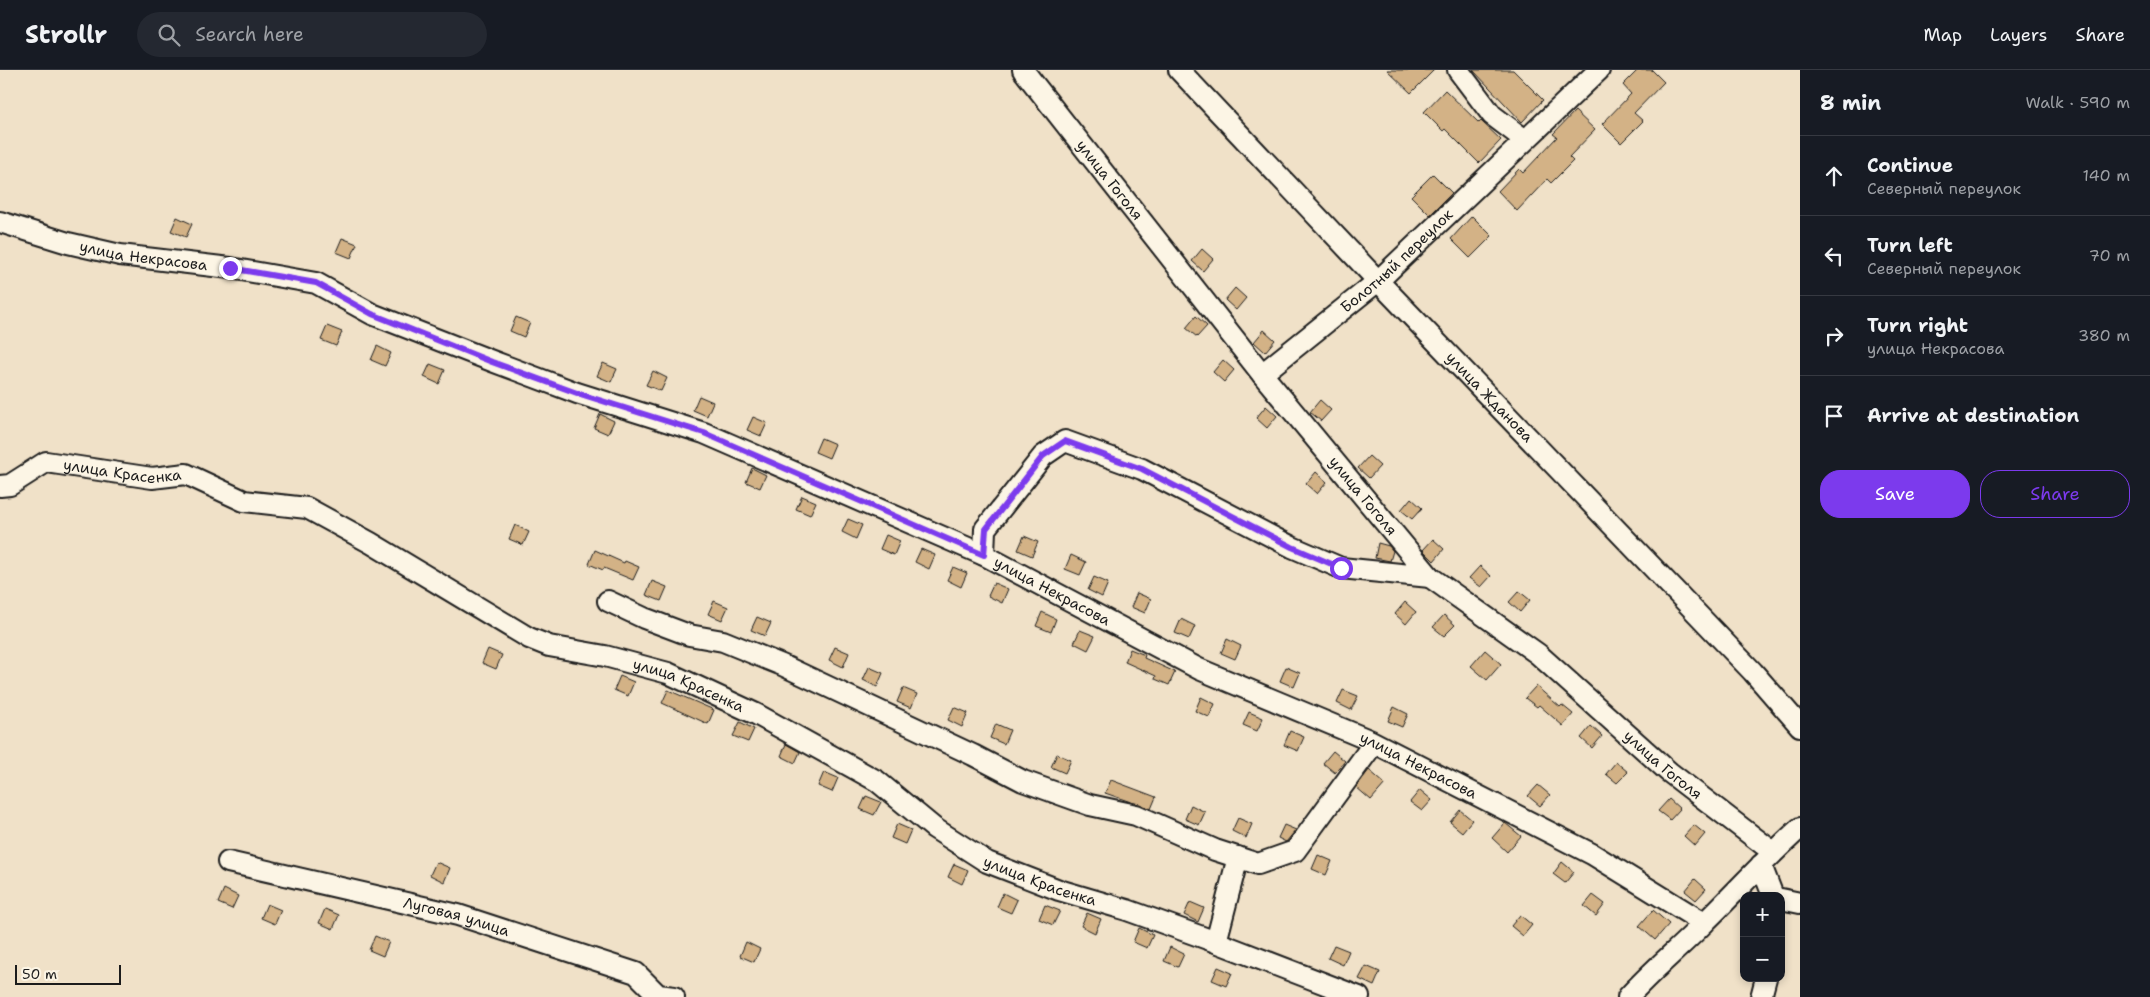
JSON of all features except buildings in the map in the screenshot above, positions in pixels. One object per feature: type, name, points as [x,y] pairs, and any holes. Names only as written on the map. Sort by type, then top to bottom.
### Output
[{"type":"street","name":"улица Гоголя","points":[[1024,70],[1262,374],[1430,578],[1538,654],[1767,858]]},
{"type":"street","name":"улица Жданова","points":[[1179,70],[1378,281],[1747,664],[1800,726]]},
{"type":"street","points":[[1458,70],[1492,115],[1525,140]]},
{"type":"street","name":"Болотный переулок","points":[[1262,374],[1378,281],[1599,70]]},
{"type":"street","name":"улица Некрасова","points":[[0,222],[68,243],[120,254],[230,268],[316,283],[372,314],[492,362],[577,393],[704,433],[984,555],[1198,670],[1374,743],[1592,854],[1704,923]]},
{"type":"street","points":[[984,555],[986,529],[1043,456],[1065,441],[1142,469],[1292,547],[1341,568],[1430,578]]},
{"type":"street","name":"улица Красенка","points":[[0,486],[10,485],[46,462],[152,478],[186,474],[244,501],[307,508],[371,543],[529,638],[549,646],[605,656],[668,673],[756,714],[877,781],[934,828],[986,862],[1059,890],[1127,910],[1216,942],[1359,997]]},
{"type":"street","points":[[608,601],[644,618],[689,635],[723,641],[782,665],[973,755],[1023,781],[1090,805],[1136,815],[1215,850],[1258,864],[1295,851],[1374,743]]},
{"type":"street","points":[[1628,997],[1767,858],[1800,828]]},
{"type":"street","points":[[1216,942],[1238,857]]},
{"type":"street","points":[[1767,858],[1772,892]]},
{"type":"street","name":"Луговая улица","points":[[228,862],[458,915],[636,973],[663,996]]},
{"type":"street","points":[[1785,900],[1800,903]]},
{"type":"street","points":[[1761,997],[1765,982]]},
{"type":"route","points":[[230,268],[316,283],[372,314],[492,362],[577,393],[704,433],[899,516],[984,555],[986,529],[1043,456],[1065,441],[1142,469],[1292,547],[1341,568]]}]
